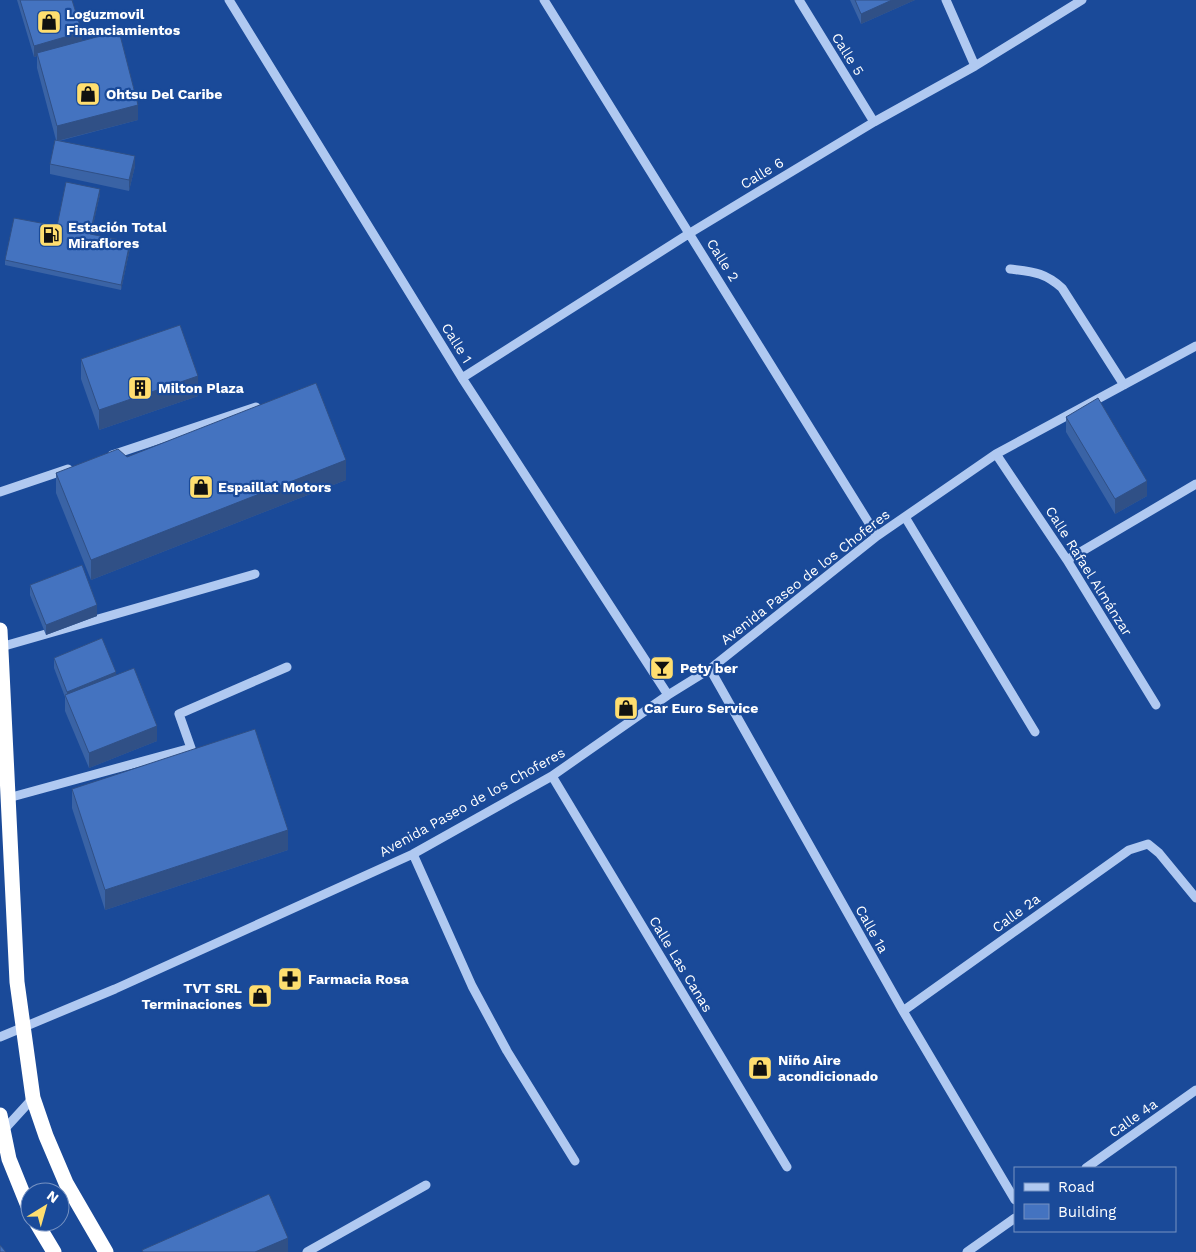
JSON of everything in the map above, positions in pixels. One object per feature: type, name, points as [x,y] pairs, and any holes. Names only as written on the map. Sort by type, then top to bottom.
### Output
[{"type":"highway","points":[[0,630],[16,982],[34,1098],[46,1136],[66,1183],[106,1252]]},
{"type":"highway","points":[[0,1115],[2,1133],[9,1159],[20,1186]]},
{"type":"highway","points":[[42,1232],[54,1252]]},
{"type":"street","name":"Calle 1","points":[[229,0],[462,378],[668,695]]},
{"type":"street","name":"Calle 2","points":[[544,0],[877,536]]},
{"type":"street","name":"Calle 5","points":[[799,0],[874,122]]},
{"type":"street","points":[[946,0],[975,66]]},
{"type":"street","name":"Calle 6","points":[[462,378],[690,234],[874,122],[975,66],[1082,0]]},
{"type":"street","points":[[1010,269],[1049,276],[1062,288],[1124,385]]},
{"type":"street","name":"Avenida Paseo de los Choferes","points":[[0,1037],[115,989],[413,854],[552,776],[668,695],[710,669],[877,536],[996,454],[1196,346]]},
{"type":"street","points":[[104,457],[266,404]]},
{"type":"street","name":"Calle Rafael Almánzar","points":[[996,454],[1067,560],[1156,705]]},
{"type":"street","points":[[0,492],[76,466]]},
{"type":"street","points":[[1067,560],[1196,484]]},
{"type":"street","points":[[905,517],[1035,732]]},
{"type":"street","points":[[1,648],[256,574]]},
{"type":"street","points":[[8,798],[191,748],[179,714],[287,667]]},
{"type":"street","name":"Calle 1a","points":[[710,669],[903,1011],[1014,1198]]},
{"type":"street","name":"Calle Las Canas","points":[[552,776],[787,1167]]},
{"type":"street","name":"Calle 2a","points":[[903,1011],[1129,850],[1148,844],[1159,853],[1196,898]]},
{"type":"street","points":[[413,854],[477,994],[506,1051],[575,1161]]},
{"type":"street","name":"Calle 4a","points":[[1087,1167],[1196,1090]]},
{"type":"street","points":[[2,1133],[34,1098]]},
{"type":"street","points":[[307,1252],[426,1186]]},
{"type":"street","points":[[967,1252],[1014,1219]]},
{"type":"building","name":"Loguzmovil Financiamientos","points":[[20,0],[72,0],[82,32],[34,46]]},
{"type":"building","points":[[855,0],[892,0],[861,14]]},
{"type":"building","name":"Ohtsu Del Caribe","points":[[119,31],[138,105],[57,126],[37,53]]},
{"type":"building","points":[[55,140],[135,156],[129,180],[50,164]]},
{"type":"building","name":"Estación Total Miraflores","points":[[66,182],[100,189],[90,234],[130,242],[121,285],[5,260],[14,218],[57,226]]},
{"type":"building","name":"Milton Plaza","points":[[180,325],[198,376],[99,410],[81,359]]},
{"type":"building","name":"Espaillat Motors","points":[[316,383],[346,460],[91,560],[56,473],[118,449],[127,457]]},
{"type":"building","points":[[1098,398],[1147,481],[1115,499],[1066,417]]},
{"type":"building","points":[[82,565],[97,605],[46,625],[30,585]]},
{"type":"building","points":[[102,638],[116,672],[67,692],[54,658]]},
{"type":"building","points":[[134,668],[157,726],[89,753],[65,695]]},
{"type":"building","points":[[255,729],[288,830],[105,890],[72,789]]},
{"type":"building","points":[[269,1194],[288,1238],[255,1252],[143,1252],[142,1250]]},
{"type":"building","points":[[0,1245],[6,1252],[0,1252]]},
{"type":"place","name":"Loguzmovil Financiamientos","points":[[49,22]]},
{"type":"place","name":"Ohtsu Del Caribe","points":[[88,94]]},
{"type":"place","name":"Estación Total Miraflores","points":[[51,235]]},
{"type":"place","name":"Milton Plaza","points":[[140,388]]},
{"type":"place","name":"Espaillat Motors","points":[[201,487]]},
{"type":"place","name":"Pety ber","points":[[662,668]]},
{"type":"place","name":"Car Euro Service","points":[[626,708]]},
{"type":"place","name":"Farmacia Rosa","points":[[290,979]]},
{"type":"place","name":"TVT SRL Terminaciones","points":[[260,996]]},
{"type":"place","name":"Niño Aire acondicionado","points":[[760,1068]]}]
